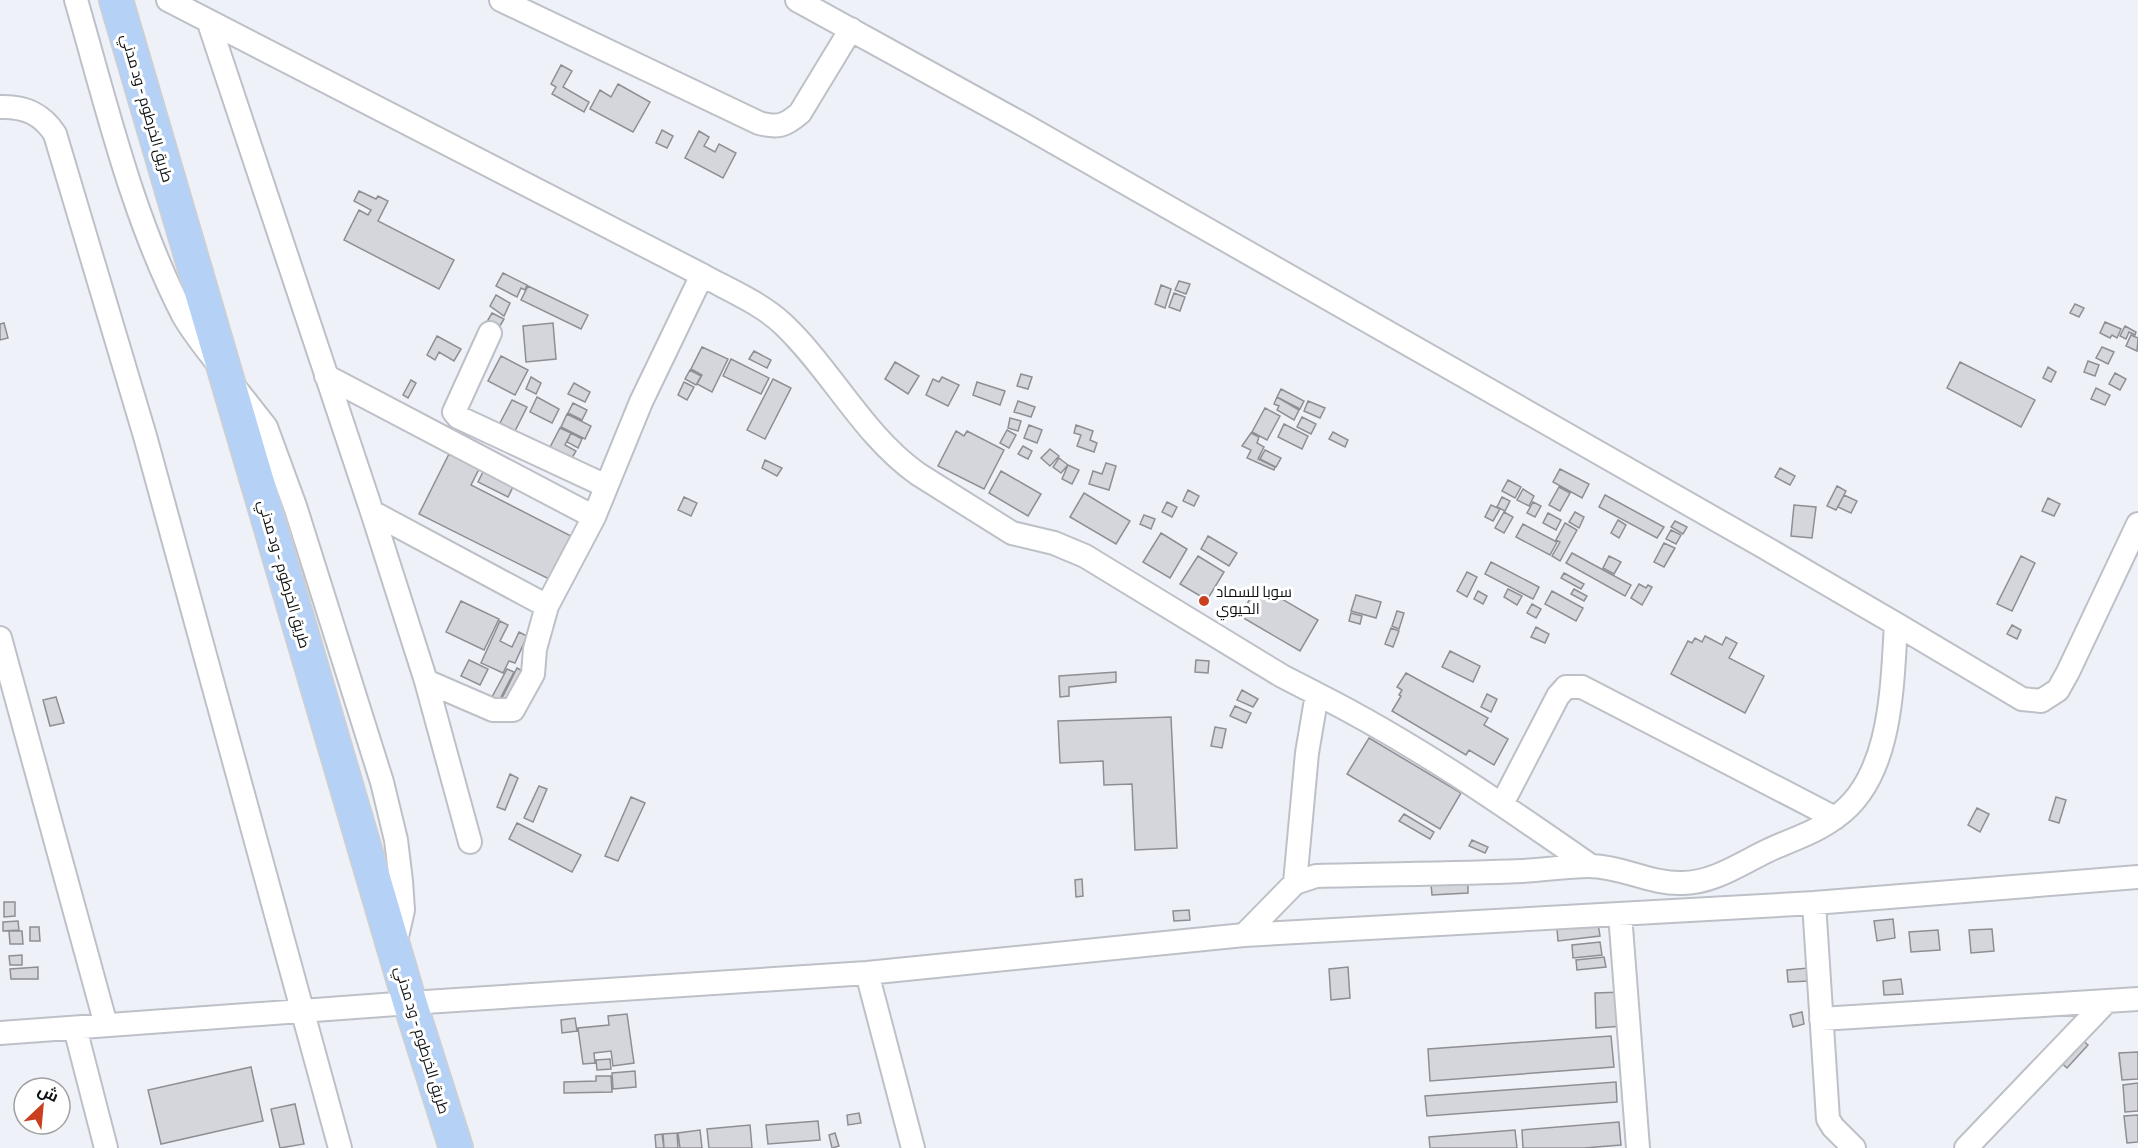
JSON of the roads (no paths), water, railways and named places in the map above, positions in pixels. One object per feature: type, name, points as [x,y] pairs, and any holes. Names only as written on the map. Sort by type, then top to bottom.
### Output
[{"type":"highway","name":"طريق الخرطوم - ود مدني","points":[[116,0],[410,1003],[456,1148]]},
{"type":"street","points":[[76,0],[126,175],[158,259],[184,317],[226,377]]},
{"type":"street","points":[[168,0],[702,275],[767,312],[809,352],[873,432],[918,474],[1012,532],[1070,549],[1085,556],[1290,680],[1358,714],[1503,804],[1591,866]]},
{"type":"street","points":[[501,0],[759,123],[773,127],[788,122],[800,113],[851,29]]},
{"type":"street","points":[[797,0],[1764,547],[2022,699],[2041,701],[2058,690],[2138,524]]},
{"type":"street","points":[[209,23],[426,681],[470,842]]},
{"type":"street","points":[[0,107],[19,107],[36,113],[48,123],[55,134],[145,436],[340,1148]]},
{"type":"street","points":[[426,681],[493,710],[513,710],[533,674],[535,649],[547,606],[594,518],[646,393],[702,275]]},
{"type":"street","points":[[489,333],[454,412],[458,417],[606,486]]},
{"type":"street","points":[[326,376],[594,518]]},
{"type":"street","points":[[372,512],[547,606]]},
{"type":"street","points":[[1244,935],[1295,883],[1316,876],[1521,871],[1591,866],[1611,868],[1667,883],[1686,883],[1712,878],[1781,844],[1804,836],[1836,818],[1854,802],[1869,779],[1881,750],[1893,683],[1896,624]]},
{"type":"street","points":[[0,638],[106,1025]]},
{"type":"street","points":[[1503,804],[1558,696],[1566,687],[1582,687],[1836,818]]},
{"type":"street","points":[[1295,883],[1307,753],[1317,694]]},
{"type":"street","points":[[0,1034],[410,1003],[867,973],[1244,935],[1814,903],[2138,877]]},
{"type":"street","points":[[1814,903],[1828,1119],[1854,1148]]},
{"type":"street","points":[[1620,914],[1638,1148]]},
{"type":"street","points":[[867,973],[913,1148]]},
{"type":"street","points":[[1821,1019],[2138,999]]},
{"type":"street","points":[[1966,1148],[2106,1002]]},
{"type":"street","points":[[75,1028],[106,1148]]},
{"type":"place","name":"سوبا للسماد الحيوي","points":[[1204,601]]}]
